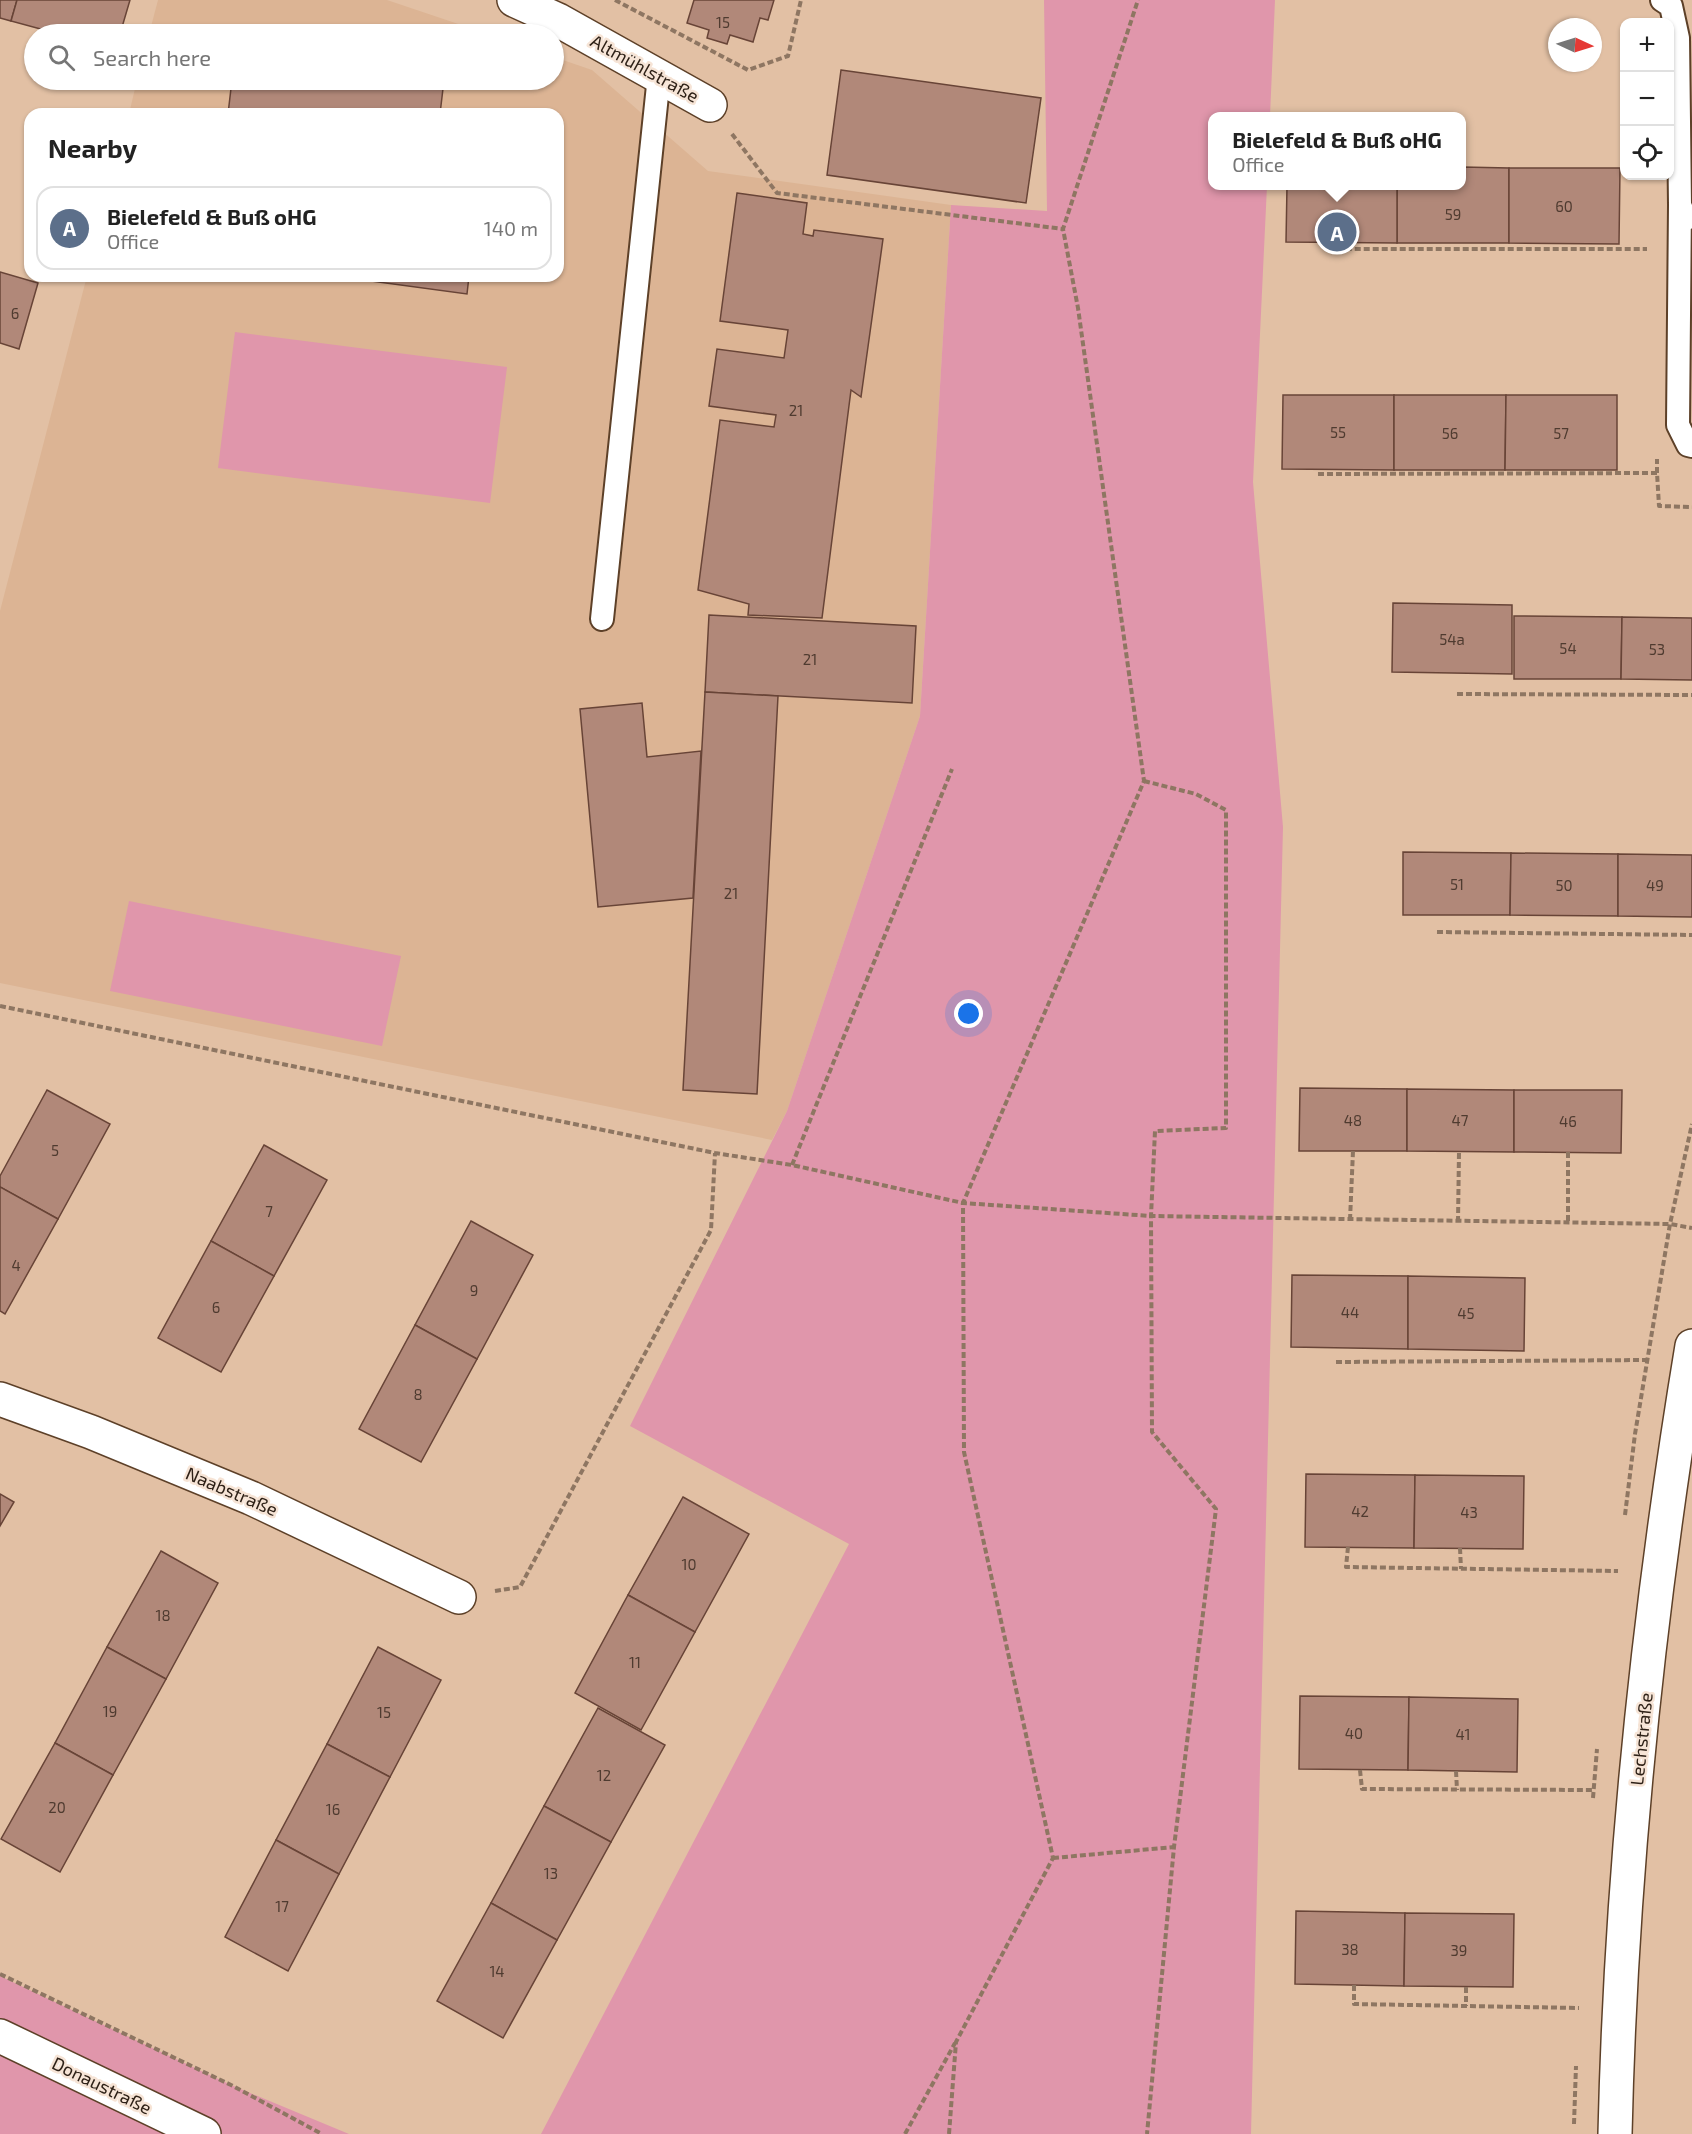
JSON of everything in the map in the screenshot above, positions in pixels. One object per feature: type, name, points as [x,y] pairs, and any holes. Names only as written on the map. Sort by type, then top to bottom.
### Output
[{"type":"street","name":"Altmühlstraße","points":[[514,0],[558,20],[710,105]]},
{"type":"street","name":"Lechstraße","points":[[1616,2134],[1623,1947],[1633,1816],[1671,1470],[1692,1346]]},
{"type":"street","name":"Naabstraße","points":[[0,1399],[91,1432],[251,1498],[459,1597]]},
{"type":"street","name":"Donaustraße","points":[[0,2036],[204,2134]]},
{"type":"lane","points":[[1662,0],[1671,6],[1678,38],[1680,205],[1678,425],[1688,445],[1692,447]]},
{"type":"lane","points":[[602,619],[659,76]]},
{"type":"lane","points":[[1680,205],[1692,231]]},
{"type":"path","points":[[615,0],[748,70],[788,56],[801,0]]},
{"type":"path","points":[[905,2134],[1053,1858],[964,1452],[963,1203],[1144,781],[1078,308],[1063,229],[1138,0]]},
{"type":"path","points":[[710,105],[777,193],[1063,229]]},
{"type":"path","points":[[1336,242],[1335,249],[1559,246],[1649,249]]},
{"type":"path","points":[[1458,243],[1458,249]]},
{"type":"path","points":[[1318,474],[1657,473],[1659,506],[1692,507]]},
{"type":"path","points":[[1457,694],[1692,695]]},
{"type":"path","points":[[792,1165],[952,769]]},
{"type":"path","points":[[1144,781],[1196,794],[1226,810],[1226,1128],[1155,1131],[1151,1216],[1152,1432],[1216,1509],[1174,1847],[1147,2134]]},
{"type":"path","points":[[1437,932],[1692,935]]},
{"type":"path","points":[[0,1006],[715,1153],[792,1165],[963,1203],[1151,1216],[1670,1224],[1692,1228]]},
{"type":"path","points":[[1350,1220],[1353,1151]]},
{"type":"path","points":[[1458,1222],[1459,1152]]},
{"type":"path","points":[[1568,1152],[1568,1223]]},
{"type":"path","points":[[459,1597],[520,1587],[711,1230],[715,1153]]},
{"type":"path","points":[[1336,1362],[1648,1360]]},
{"type":"path","points":[[1348,1547],[1346,1567],[1618,1571]]},
{"type":"path","points":[[1460,1548],[1461,1569]]},
{"type":"path","points":[[1360,1770],[1362,1789],[1593,1790]]},
{"type":"path","points":[[1456,1771],[1457,1790]]},
{"type":"path","points":[[1053,1858],[1174,1847]]},
{"type":"path","points":[[0,1974],[231,2085],[322,2134]]},
{"type":"path","points":[[1354,1985],[1354,2004],[1579,2008]]},
{"type":"path","points":[[1466,1987],[1466,2006]]},
{"type":"path","points":[[949,2134],[956,2042]]},
{"type":"shaded area","points":[[158,0],[387,0],[458,24],[152,24]]},
{"type":"shaded area","points":[[1044,0],[1275,0],[1270,112],[1208,112],[1208,190],[1267,190],[1253,482],[1283,827],[1251,2134],[541,2134],[849,1544],[630,1426],[787,1111],[920,716],[951,205],[1047,211]]},
{"type":"shaded area","points":[[564,60],[592,70],[708,171],[951,205],[920,716],[787,1111],[772,1140],[0,983],[0,611],[85,282],[564,282],[564,108],[130,108],[135,90],[564,90]]},
{"type":"shaded area","points":[[235,332],[507,367],[490,503],[218,468]]},
{"type":"shaded area","points":[[129,901],[401,956],[382,1046],[110,991]]},
{"type":"shaded area","points":[[0,1976],[231,2085],[349,2134],[0,2134]]},
{"type":"building","points":[[0,0],[17,0],[11,21],[0,18]]},
{"type":"building","points":[[17,0],[130,0],[123,24],[24,25],[11,21]]},
{"type":"building","points":[[694,0],[774,0],[768,20],[760,18],[753,42],[730,35],[727,44],[707,38],[709,30],[687,23]]},
{"type":"building","points":[[841,70],[1041,98],[1026,203],[827,175]]},
{"type":"building","points":[[231,90],[443,90],[441,108],[229,108]]},
{"type":"building","points":[[1466,167],[1509,168],[1509,243],[1397,243],[1397,190],[1466,190]]},
{"type":"building","points":[[1509,168],[1620,168],[1619,244],[1509,243]]},
{"type":"building","points":[[1287,190],[1397,190],[1397,243],[1286,242]]},
{"type":"building","points":[[737,193],[807,203],[803,234],[813,236],[814,230],[883,239],[861,397],[851,390],[822,618],[748,615],[749,604],[698,590],[720,420],[774,427],[776,415],[709,406],[717,349],[784,358],[788,330],[720,321]]},
{"type":"building","points":[[0,272],[24,279],[24,282],[38,283],[19,349],[0,343]]},
{"type":"building","points":[[378,282],[468,282],[467,294]]},
{"type":"building","points":[[1283,395],[1394,395],[1394,470],[1282,469]]},
{"type":"building","points":[[1394,395],[1506,395],[1505,470],[1394,470]]},
{"type":"building","points":[[1506,395],[1617,395],[1617,470],[1505,470]]},
{"type":"building","points":[[1393,603],[1512,605],[1512,674],[1392,672]]},
{"type":"building","points":[[709,615],[916,626],[912,703],[705,692]]},
{"type":"building","points":[[1514,616],[1622,617],[1621,679],[1514,679]]},
{"type":"building","points":[[1622,617],[1692,618],[1692,680],[1621,679]]},
{"type":"building","points":[[705,692],[778,696],[757,1094],[683,1090]]},
{"type":"building","points":[[642,703],[647,757],[701,751],[693,898],[598,907],[580,709]]},
{"type":"building","points":[[1403,852],[1511,853],[1510,915],[1403,915]]},
{"type":"building","points":[[1511,853],[1618,854],[1618,916],[1510,915]]},
{"type":"building","points":[[1618,854],[1692,855],[1692,917],[1618,916]]},
{"type":"building","points":[[1300,1088],[1407,1089],[1407,1151],[1299,1151]]},
{"type":"building","points":[[1407,1089],[1514,1090],[1514,1152],[1407,1151]]},
{"type":"building","points":[[47,1090],[110,1124],[58,1219],[0,1187],[0,1176]]},
{"type":"building","points":[[1514,1090],[1622,1090],[1621,1153],[1514,1152]]},
{"type":"building","points":[[264,1145],[327,1180],[274,1276],[211,1241]]},
{"type":"building","points":[[0,1187],[58,1219],[5,1314],[0,1311]]},
{"type":"building","points":[[471,1221],[533,1255],[477,1359],[415,1325]]},
{"type":"building","points":[[211,1241],[274,1276],[221,1372],[158,1338]]},
{"type":"building","points":[[1292,1275],[1408,1276],[1408,1349],[1291,1347]]},
{"type":"building","points":[[1408,1276],[1525,1278],[1524,1351],[1408,1349]]},
{"type":"building","points":[[415,1325],[477,1359],[421,1462],[359,1429]]},
{"type":"building","points":[[1306,1474],[1415,1475],[1414,1548],[1305,1547]]},
{"type":"building","points":[[1415,1475],[1524,1476],[1523,1549],[1414,1548]]},
{"type":"building","points":[[0,1494],[14,1502],[0,1526]]},
{"type":"building","points":[[683,1497],[749,1534],[695,1632],[628,1595]]},
{"type":"building","points":[[161,1551],[218,1583],[166,1679],[107,1647]]},
{"type":"building","points":[[628,1595],[695,1632],[641,1730],[575,1693]]},
{"type":"building","points":[[107,1647],[166,1679],[113,1775],[55,1743]]},
{"type":"building","points":[[378,1647],[441,1680],[390,1777],[327,1744]]},
{"type":"building","points":[[1300,1696],[1409,1697],[1408,1770],[1299,1769]]},
{"type":"building","points":[[1409,1697],[1518,1699],[1517,1772],[1408,1770]]},
{"type":"building","points":[[598,1708],[665,1745],[611,1842],[544,1806]]},
{"type":"building","points":[[55,1743],[113,1775],[60,1872],[1,1839]]},
{"type":"building","points":[[327,1744],[390,1777],[339,1874],[276,1840]]},
{"type":"building","points":[[544,1806],[611,1842],[557,1940],[491,1903]]},
{"type":"building","points":[[276,1840],[339,1874],[288,1971],[225,1937]]},
{"type":"building","points":[[491,1903],[557,1940],[503,2038],[437,2001]]},
{"type":"building","points":[[1296,1911],[1405,1913],[1404,1986],[1295,1984]]},
{"type":"building","points":[[1405,1913],[1514,1914],[1513,1987],[1404,1986]]},
{"type":"place","name":"Bielefeld & Buß oHG","points":[[1337,232]]}]
